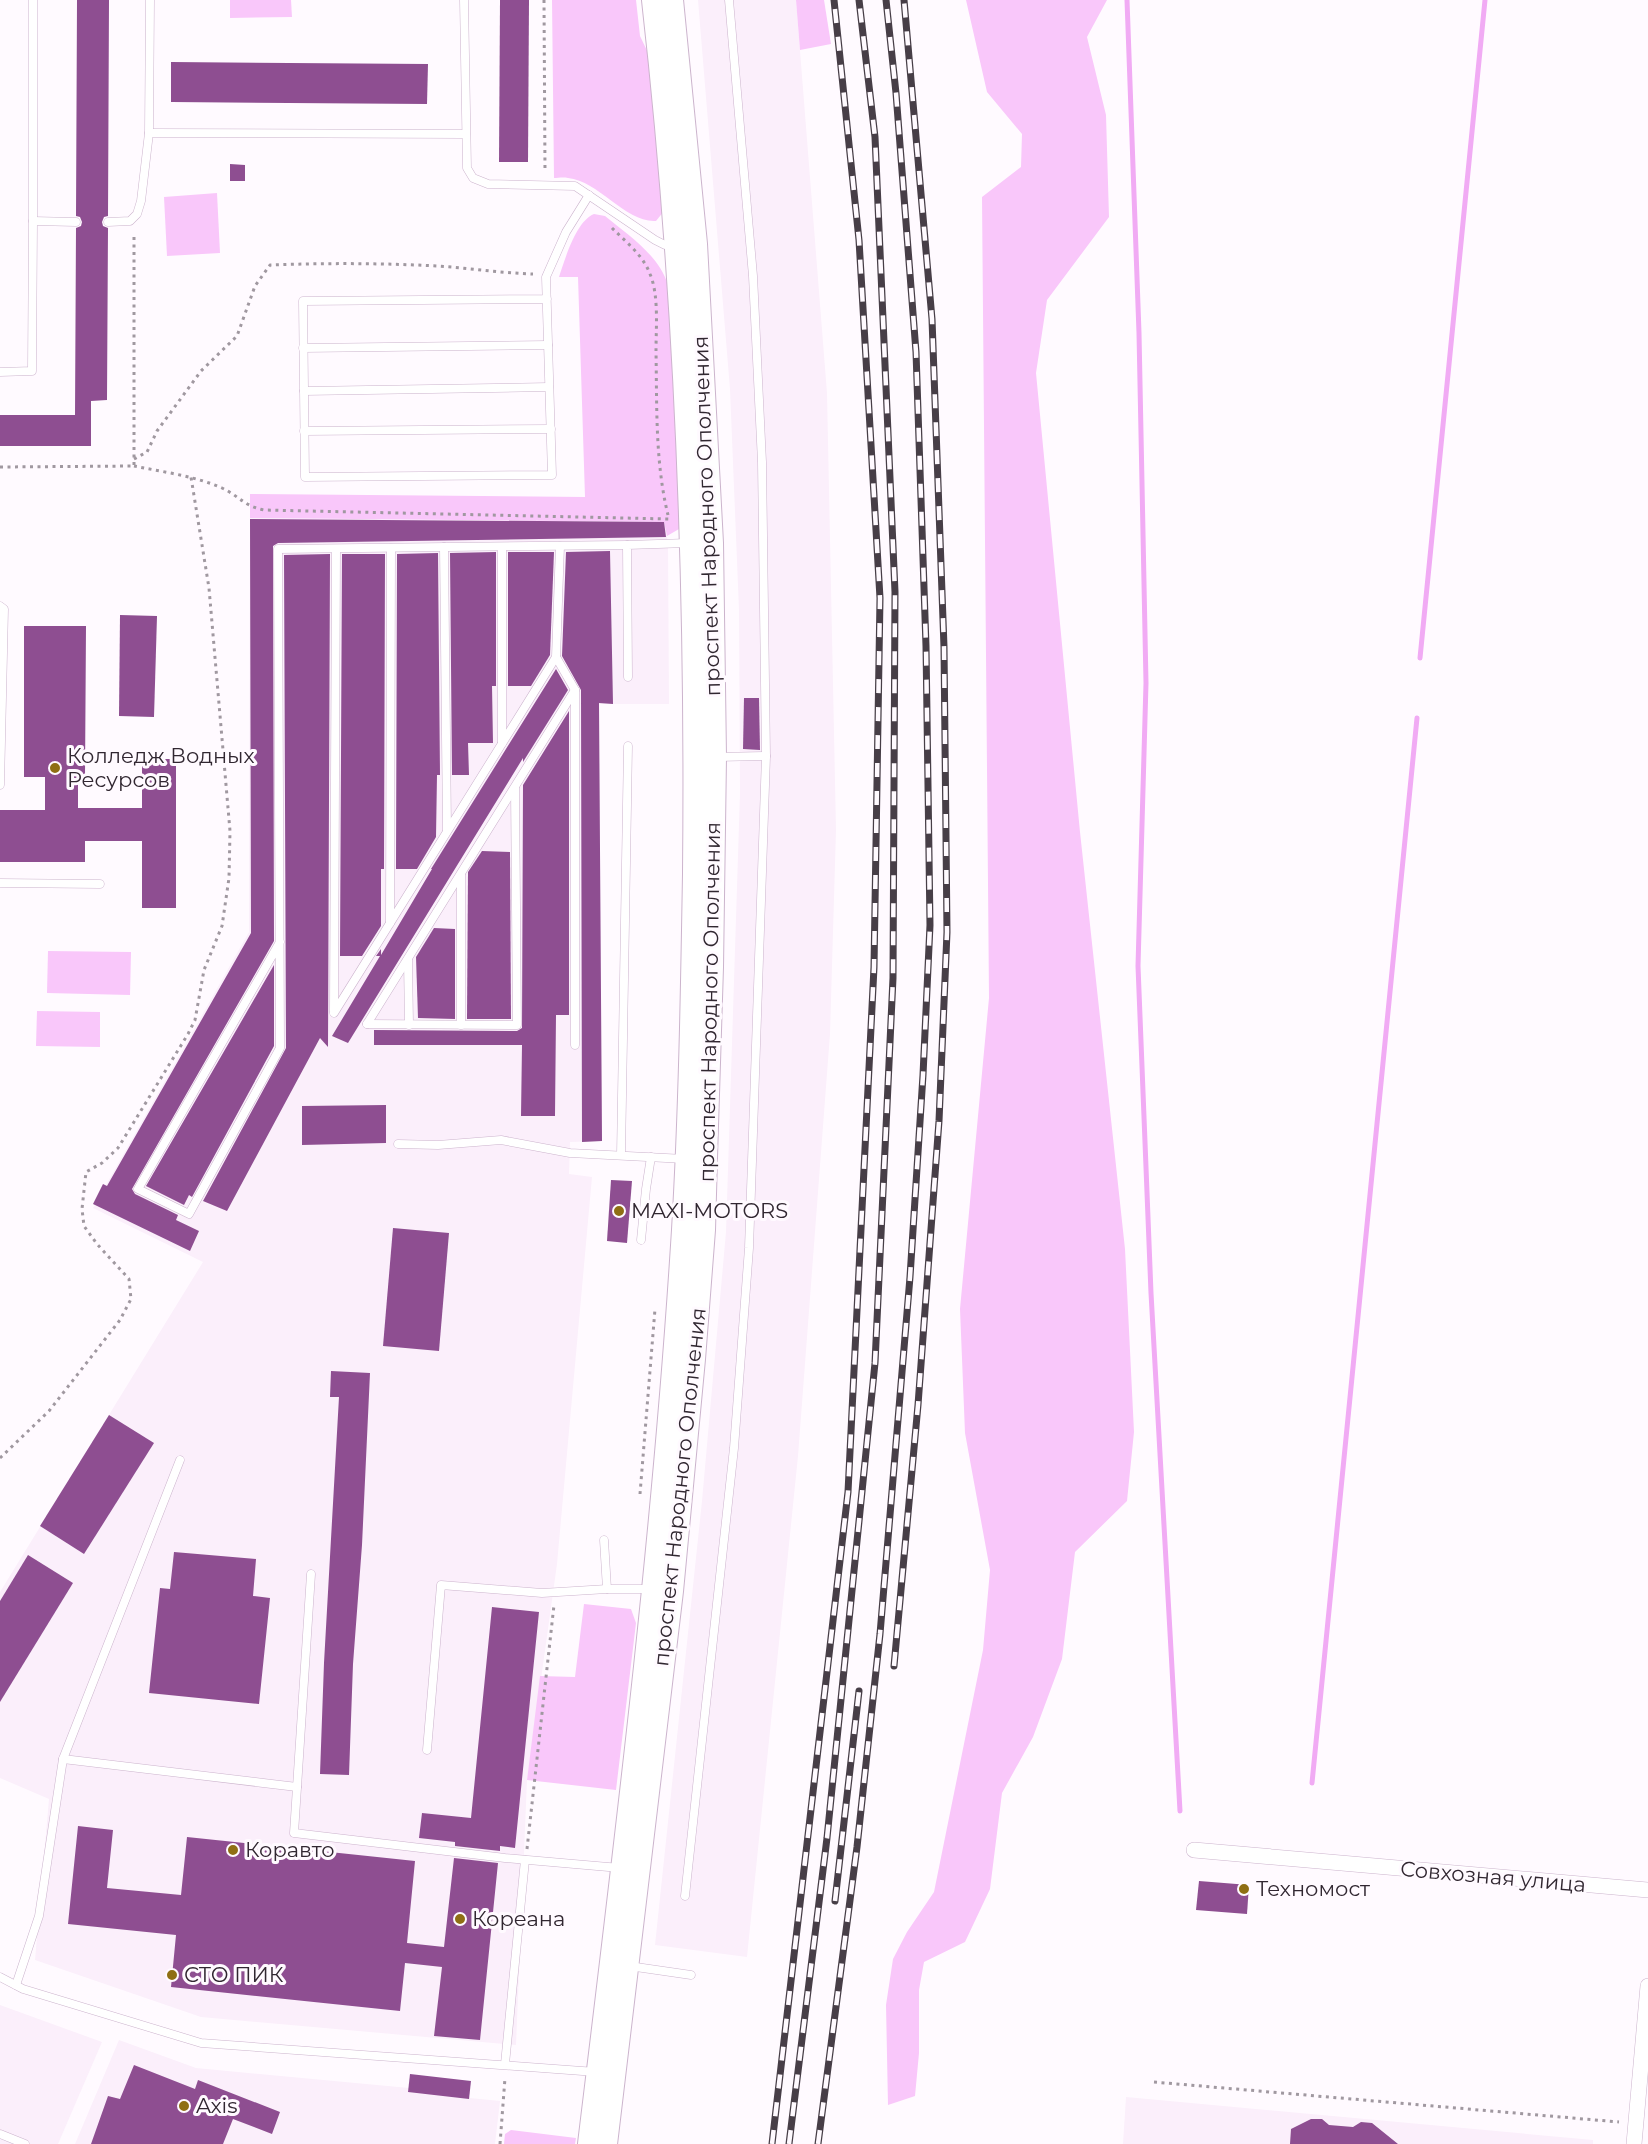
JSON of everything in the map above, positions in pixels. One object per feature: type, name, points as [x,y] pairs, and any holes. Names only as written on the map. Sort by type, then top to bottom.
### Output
[{"type":"main road","name":"проспект Народного Ополчения","points":[[606,2144],[627,1966],[662,1590],[686,1159],[693,967],[695,784],[692,543],[677,245],[653,0]]},
{"type":"main road","name":"проспект Народного Ополчения","points":[[589,2144],[622,1868],[694,1359],[704,1230],[712,966],[715,757],[712,543],[696,244],[672,0]]},
{"type":"street","name":"Совхозная улица","points":[[1194,1850],[1648,1890]]},
{"type":"street","points":[[1634,2144],[1642,2124],[1648,1986]]},
{"type":"lane","points":[[0,372],[32,371],[33,0]]},
{"type":"lane","points":[[108,222],[130,221],[137,213],[141,201],[150,133],[150,0]]},
{"type":"lane","points":[[464,0],[467,168],[473,178],[488,184],[575,186],[655,240],[665,245],[677,245]]},
{"type":"lane","points":[[685,1896],[734,1448],[748,1260],[766,756],[762,462],[753,276],[729,0]]},
{"type":"lane","points":[[150,133],[466,134]]},
{"type":"lane","points":[[547,299],[303,301],[304,477],[552,475],[547,274],[566,232],[589,195]]},
{"type":"lane","points":[[33,221],[76,222]]},
{"type":"lane","points":[[303,348],[548,345]]},
{"type":"lane","points":[[304,391],[549,387]]},
{"type":"lane","points":[[304,431],[551,429]]},
{"type":"lane","points":[[280,942],[138,1189],[189,1214],[280,1048],[280,942],[278,549],[692,543]]},
{"type":"lane","points":[[627,545],[628,677]]},
{"type":"lane","points":[[336,549],[334,1013],[556,657],[560,546]]},
{"type":"lane","points":[[502,547],[502,744]]},
{"type":"lane","points":[[390,924],[391,548]]},
{"type":"lane","points":[[444,548],[447,831]]},
{"type":"lane","points":[[0,606],[4,609],[0,785]]},
{"type":"lane","points":[[556,657],[574,690],[575,1045]]},
{"type":"lane","points":[[514,787],[517,1025],[367,1024],[574,690]]},
{"type":"lane","points":[[621,1155],[628,746]]},
{"type":"lane","points":[[715,757],[766,756]]},
{"type":"lane","points":[[461,873],[461,1025]]},
{"type":"lane","points":[[0,883],[100,884]]},
{"type":"lane","points":[[408,958],[409,1025]]},
{"type":"lane","points":[[398,1144],[438,1145],[501,1140],[570,1153],[686,1159]]},
{"type":"lane","points":[[642,1240],[651,1157]]},
{"type":"lane","points":[[16,1985],[39,1916],[63,1759],[180,1460]]},
{"type":"lane","points":[[604,1540],[606,1589]]},
{"type":"lane","points":[[311,1574],[294,1833],[525,1860],[622,1868]]},
{"type":"lane","points":[[427,1750],[441,1586],[542,1593],[606,1589],[662,1590]]},
{"type":"lane","points":[[63,1759],[297,1787]]},
{"type":"lane","points":[[505,2064],[525,1860]]},
{"type":"lane","points":[[627,1966],[691,1975]]},
{"type":"lane","points":[[0,1977],[16,1985],[201,2043],[598,2072]]},
{"type":"lane","points":[[0,2134],[25,2144]]},
{"type":"path","points":[[544,0],[545,185]]},
{"type":"path","points":[[134,217],[134,466]]},
{"type":"path","points":[[0,466],[134,466],[191,477],[222,488],[251,507],[264,510],[669,519],[662,490],[657,411],[655,303],[650,274],[637,252],[611,227]]},
{"type":"path","points":[[0,1458],[49,1411],[120,1320],[131,1299],[129,1279],[84,1226],[82,1209],[86,1172],[118,1148],[188,1034],[195,1020],[204,970],[222,926],[229,878],[230,831],[209,588],[191,477]]},
{"type":"path","points":[[640,1498],[656,1298]]},
{"type":"path","points":[[525,1860],[555,1593]]},
{"type":"path","points":[[500,2144],[505,2099],[505,2064]]},
{"type":"path","points":[[1154,2082],[1642,2124]]},
{"type":"shaded area","points":[[230,0],[291,0],[292,17],[230,18]]},
{"type":"shaded area","points":[[552,0],[636,0],[640,36],[650,57],[664,211],[656,221],[634,216],[591,186],[566,178],[554,178]]},
{"type":"shaded area","points":[[698,0],[796,0],[827,393],[836,830],[830,1034],[798,1456],[747,1957],[655,1945],[702,1501],[726,1232],[740,793],[739,610],[730,389]]},
{"type":"shaded area","points":[[796,0],[824,0],[831,44],[800,50]]},
{"type":"shaded area","points":[[966,0],[1107,0],[1087,37],[1106,115],[1109,217],[1047,300],[1036,373],[1080,832],[1125,1249],[1134,1432],[1127,1501],[1075,1552],[1062,1659],[1033,1737],[1002,1793],[990,1889],[965,1942],[924,1962],[919,1990],[919,2053],[915,2096],[888,2105],[886,2005],[893,1959],[907,1932],[934,1892],[983,1650],[990,1570],[965,1433],[960,1309],[989,998],[982,197],[1021,167],[1022,134],[987,92]]},
{"type":"shaded area","points":[[217,193],[220,253],[167,256],[164,197]]},
{"type":"shaded area","points":[[594,214],[605,216],[642,246],[658,264],[668,285],[682,523],[679,529],[667,536],[664,522],[250,518],[250,494],[585,497],[578,277],[559,277],[577,232],[582,224]]},
{"type":"shaded area","points":[[250,518],[665,522],[668,544],[669,704],[599,704],[602,1141],[570,1142],[569,1174],[592,1177],[557,1564],[527,1780],[516,2045],[201,2017],[35,1960],[49,1799],[0,1778],[0,1592],[203,1262],[93,1208],[249,932]]},
{"type":"shaded area","points":[[48,951],[131,952],[130,995],[47,993]]},
{"type":"shaded area","points":[[37,1011],[100,1012],[100,1047],[36,1046]]},
{"type":"shaded area","points":[[584,1604],[631,1609],[636,1623],[616,1790],[527,1780],[540,1676],[575,1677]]},
{"type":"shaded area","points":[[0,2005],[102,2042],[58,2144],[0,2144]]},
{"type":"shaded area","points":[[119,2040],[196,2068],[409,2088],[409,2092],[500,2101],[495,2144],[75,2144]]},
{"type":"shaded area","points":[[1126,2097],[1593,2140],[1593,2144],[1123,2144]]},
{"type":"shaded area","points":[[511,2130],[576,2138],[575,2144],[504,2144],[505,2134]]},
{"type":"building","points":[[77,0],[109,0],[108,216],[104,217],[102,222],[103,226],[108,228],[107,400],[91,401],[91,446],[0,446],[0,415],[75,415],[76,228],[81,226],[82,222],[80,217],[76,216]]},
{"type":"building","points":[[500,0],[529,0],[528,162],[499,162]]},
{"type":"building","points":[[171,62],[428,64],[427,104],[171,102]]},
{"type":"building","points":[[230,164],[245,165],[245,181],[230,181]]},
{"type":"building","points":[[250,519],[664,522],[666,537],[278,543],[273,546],[274,941],[132,1189],[135,1194],[178,1215],[176,1220],[199,1231],[190,1251],[93,1204],[103,1184],[107,1186],[251,933]]},
{"type":"building","points":[[610,551],[613,704],[599,703],[602,1141],[582,1142],[581,690],[562,656],[566,552]]},
{"type":"building","points":[[496,552],[496,686],[492,686],[493,743],[468,743],[469,775],[452,775],[450,553]]},
{"type":"building","points":[[508,552],[554,552],[550,655],[531,686],[508,686]]},
{"type":"building","points":[[438,553],[440,775],[437,775],[436,837],[417,869],[396,869],[397,554]]},
{"type":"building","points":[[330,554],[328,1047],[320,1038],[227,1211],[203,1201],[286,1048],[284,555]]},
{"type":"building","points":[[342,554],[385,554],[384,869],[381,869],[381,926],[362,956],[340,956]]},
{"type":"building","points":[[120,615],[157,616],[154,717],[119,716]]},
{"type":"building","name":"Колледж Водных Ресурсов","points":[[24,626],[86,626],[85,777],[78,777],[78,808],[142,808],[142,759],[176,759],[176,908],[142,908],[142,841],[85,841],[85,862],[0,862],[0,810],[45,810],[45,777],[24,777]]},
{"type":"building","points":[[556,669],[568,690],[523,762],[523,758],[348,1043],[332,1036],[380,956],[376,956],[381,949],[381,955],[431,869]]},
{"type":"building","points":[[744,698],[759,698],[760,750],[743,749]]},
{"type":"building","points":[[569,711],[569,1015],[556,1015],[555,1116],[521,1116],[522,1045],[374,1045],[374,1030],[517,1031],[522,1028],[523,785]]},
{"type":"building","points":[[482,851],[510,852],[511,1019],[467,1019],[468,872]]},
{"type":"building","points":[[434,928],[455,929],[455,1019],[418,1018],[416,957]]},
{"type":"building","points":[[274,965],[274,1046],[192,1197],[189,1195],[184,1205],[146,1186]]},
{"type":"building","points":[[386,1105],[386,1143],[302,1145],[302,1106]]},
{"type":"building","name":"MAXI-MOTORS","points":[[611,1180],[632,1181],[627,1243],[607,1241]]},
{"type":"building","points":[[393,1228],[449,1233],[439,1351],[383,1346]]},
{"type":"building","points":[[331,1371],[370,1373],[349,1775],[320,1774],[339,1397],[330,1397]]},
{"type":"building","points":[[109,1415],[154,1443],[84,1554],[40,1526]]},
{"type":"building","points":[[174,1552],[256,1559],[253,1596],[270,1598],[259,1704],[149,1693],[160,1588],[170,1589]]},
{"type":"building","points":[[28,1555],[73,1583],[0,1702],[0,1601]]},
{"type":"building","points":[[492,1607],[539,1612],[515,1848],[500,1846],[500,1851],[455,1846],[455,1842],[419,1838],[422,1813],[471,1818]]},
{"type":"building","points":[[78,1826],[113,1830],[107,1888],[181,1895],[187,1837],[415,1861],[407,1943],[444,1947],[454,1858],[498,1863],[480,2040],[434,2036],[442,1967],[405,1963],[400,2011],[171,1987],[176,1935],[68,1924]]},
{"type":"building","points":[[1199,1881],[1249,1885],[1247,1914],[1196,1910]]},
{"type":"building","name":"Axis","points":[[134,2065],[195,2089],[198,2080],[280,2112],[272,2134],[233,2119],[223,2144],[91,2144],[108,2096],[120,2099]]},
{"type":"building","points":[[410,2074],[471,2081],[469,2099],[408,2092]]},
{"type":"building","points":[[1311,2119],[1322,2119],[1329,2125],[1353,2127],[1361,2122],[1372,2123],[1398,2144],[1290,2144],[1291,2129]]},
{"type":"waterway","points":[[1127,0],[1139,333],[1146,683],[1138,966],[1151,1293],[1180,1811]]},
{"type":"waterway","points":[[1420,658],[1485,0]]},
{"type":"waterway","points":[[1312,1783],[1417,718]]},
{"type":"railway","points":[[772,2144],[848,1492],[874,967],[880,598],[859,240],[834,0]]},
{"type":"railway","points":[[789,2144],[827,1838],[875,1363],[893,978],[895,592],[875,137],[859,0]]},
{"type":"railway","points":[[818,2144],[857,1847],[880,1634],[910,1277],[930,925],[926,646],[916,352],[896,93],[886,0]]},
{"type":"railway","points":[[894,1666],[918,1405],[939,1121],[947,932],[944,647],[932,319],[904,0]]},
{"type":"railway","points":[[835,1901],[859,1691]]},
{"type":"place","name":"Колледж Водных Ресурсов","points":[[55,768]]},
{"type":"place","name":"MAXI-MOTORS","points":[[619,1211]]},
{"type":"place","name":"Коравто","points":[[233,1850]]},
{"type":"place","name":"Техномост","points":[[1244,1889]]},
{"type":"place","name":"Кореана","points":[[460,1919]]},
{"type":"place","name":"СТО ПИК","points":[[172,1975]]},
{"type":"place","name":"Axis","points":[[184,2106]]}]
